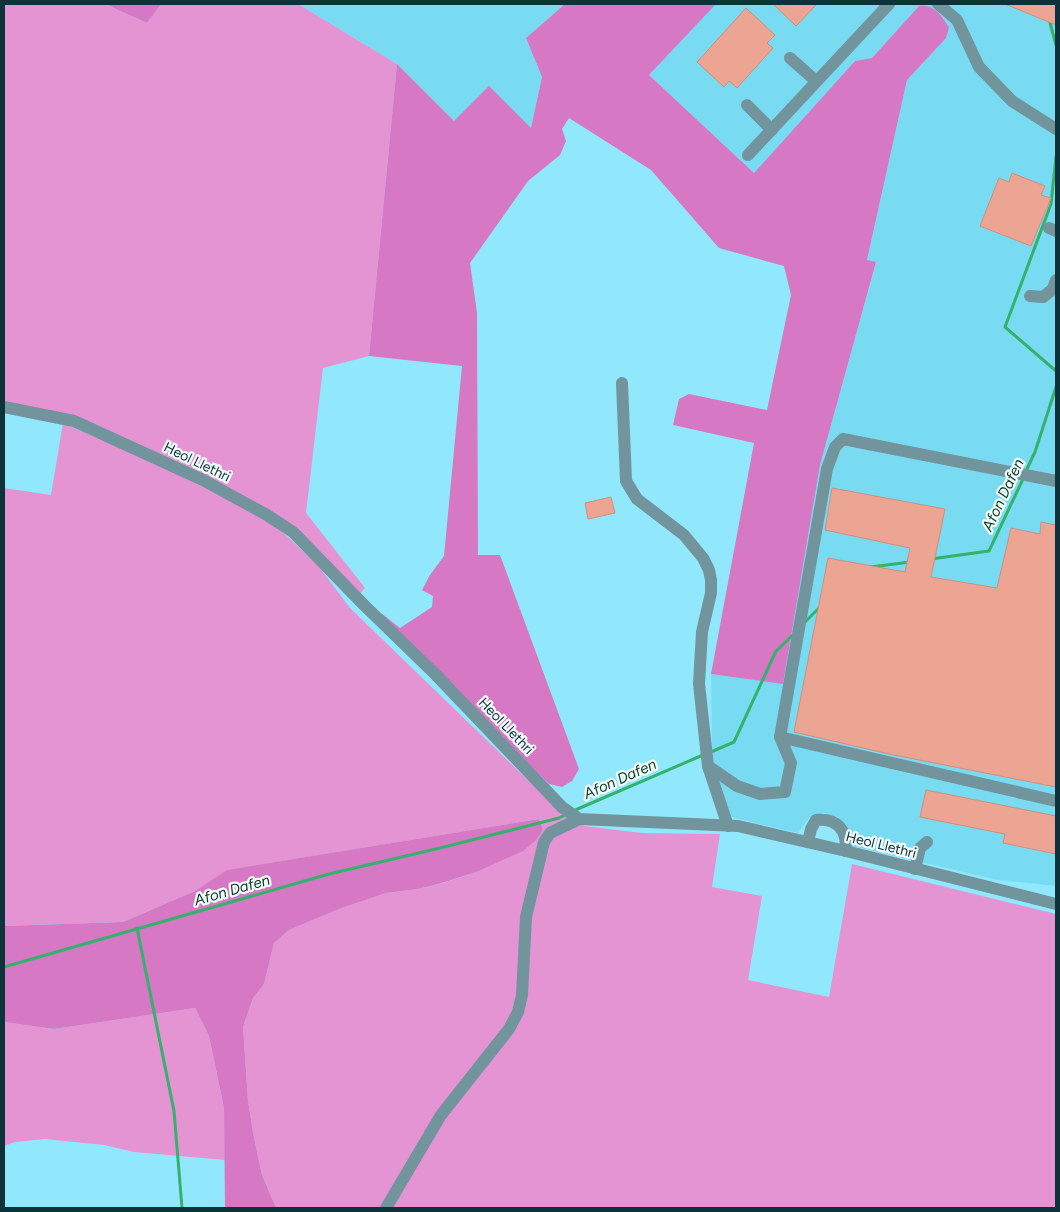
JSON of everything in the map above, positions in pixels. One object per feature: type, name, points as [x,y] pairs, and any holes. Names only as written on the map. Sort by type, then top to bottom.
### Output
[{"type":"street","points":[[748,155],[889,4]]},
{"type":"street","points":[[938,4],[957,20],[979,67],[1012,101],[1056,129]]},
{"type":"street","points":[[790,58],[816,81]]},
{"type":"street","points":[[748,105],[772,130]]},
{"type":"street","points":[[1030,296],[1043,297],[1052,289],[1056,280]]},
{"type":"street","points":[[622,383],[626,480],[637,499],[684,535],[703,558],[712,580],[702,632],[699,684],[708,766],[728,826]]},
{"type":"street","name":"Heol Llethri","points":[[4,408],[74,422],[203,480],[267,515],[293,532],[364,606],[436,675],[562,807],[579,818],[738,826],[1056,904]]},
{"type":"street","points":[[708,766],[737,786],[760,794],[785,792],[791,763],[780,737],[827,468],[835,447],[843,439],[1056,481]]},
{"type":"street","points":[[780,737],[1056,801]]},
{"type":"street","points":[[386,1208],[441,1115],[509,1029],[518,1012],[522,995],[526,917],[544,842],[550,833],[579,818]]},
{"type":"street","points":[[808,842],[811,829],[816,820],[826,819],[837,823],[843,833],[846,851]]},
{"type":"street","points":[[916,869],[920,848],[927,842]]},
{"type":"shaded area","points":[[4,4],[105,4],[147,23],[161,4],[298,4],[397,64],[369,356],[323,368],[306,513],[365,588],[356,598],[293,532],[74,421],[4,407]]},
{"type":"shaded area","points":[[105,4],[161,4],[147,23]]},
{"type":"shaded area","points":[[298,4],[565,4],[526,38],[542,77],[531,129],[454,121],[397,64]]},
{"type":"shaded area","points":[[565,4],[716,4],[649,75],[754,173],[855,61],[872,58],[919,6],[933,9],[949,27],[946,38],[907,80],[867,260],[876,262],[820,465],[783,684],[711,674],[754,443],[673,425],[679,399],[689,394],[767,410],[791,295],[784,266],[719,248],[651,170],[569,118],[562,129],[566,141],[560,155],[528,181],[470,263],[477,313],[478,555],[500,555],[579,769],[572,781],[562,787],[549,784],[384,624],[381,613],[400,628],[432,607],[433,596],[422,590],[444,556],[462,366],[369,356],[397,64],[454,121],[489,86],[531,128],[542,77],[526,38]]},
{"type":"shaded area","points":[[716,4],[1056,4],[1056,886],[998,880],[852,846],[848,829],[838,817],[824,813],[809,818],[798,833],[731,817],[712,757],[711,674],[783,683],[820,465],[876,263],[867,261],[907,80],[946,38],[919,6],[872,58],[855,61],[754,173],[649,75]]},
{"type":"shaded area","points":[[63,423],[190,479],[262,516],[287,536],[319,567],[350,608],[561,812],[584,826],[642,833],[720,834],[712,887],[762,896],[748,980],[829,997],[852,864],[1056,914],[1056,1208],[276,1208],[262,1175],[253,1133],[248,1100],[243,1027],[253,998],[264,984],[274,943],[289,930],[339,909],[386,893],[418,889],[476,872],[543,830],[539,819],[228,870],[195,891],[123,922],[4,926],[4,488],[51,495]]},
{"type":"shaded area","points":[[539,819],[543,830],[536,840],[523,851],[476,872],[442,883],[418,889],[386,893],[339,909],[289,930],[274,943],[264,984],[253,998],[243,1027],[248,1100],[253,1133],[262,1175],[276,1208],[225,1208],[224,1108],[209,1036],[195,1008],[54,1029],[4,1022],[4,926],[123,922],[195,891],[227,870]]},
{"type":"shaded area","points":[[195,1008],[209,1036],[224,1108],[225,1160],[134,1152],[104,1145],[45,1139],[15,1142],[4,1146],[4,1022],[54,1029]]},
{"type":"building","points":[[773,4],[817,4],[796,26]]},
{"type":"building","points":[[1005,4],[1056,4],[1056,25]]},
{"type":"building","points":[[746,8],[775,35],[767,43],[773,48],[737,88],[729,81],[724,87],[697,62]]},
{"type":"building","points":[[1012,173],[1045,186],[1041,195],[1051,198],[1031,246],[980,226],[999,178],[1009,182]]},
{"type":"building","points":[[832,488],[945,509],[931,577],[997,588],[1011,528],[1040,534],[1041,522],[1056,525],[1056,787],[889,754],[794,732],[828,558],[905,572],[910,548],[825,530]]},
{"type":"building","points":[[611,497],[615,513],[588,519],[585,503]]},
{"type":"building","points":[[926,790],[1056,816],[1056,854],[1003,843],[1005,834],[920,817]]},
{"type":"waterway","name":"Afon Dafen","points":[[1049,19],[1056,45]]},
{"type":"waterway","name":"Afon Dafen","points":[[1056,157],[1051,204],[1005,327],[1056,371]]},
{"type":"waterway","name":"Afon Dafen","points":[[1026,471],[1035,452],[1056,387]]},
{"type":"waterway","name":"Afon Dafen","points":[[931,559],[989,551],[1023,479]]},
{"type":"waterway","name":"Afon Dafen","points":[[871,567],[910,562]]},
{"type":"waterway","name":"Afon Dafen","points":[[804,623],[821,606]]},
{"type":"waterway","name":"Afon Dafen","points":[[711,752],[734,742],[776,651],[793,635]]},
{"type":"waterway","name":"Afon Dafen","points":[[573,811],[703,755]]},
{"type":"waterway","name":"Afon Dafen","points":[[4,967],[329,874],[440,848],[559,818],[567,814]]},
{"type":"waterway","points":[[137,928],[174,1111],[182,1208]]}]
